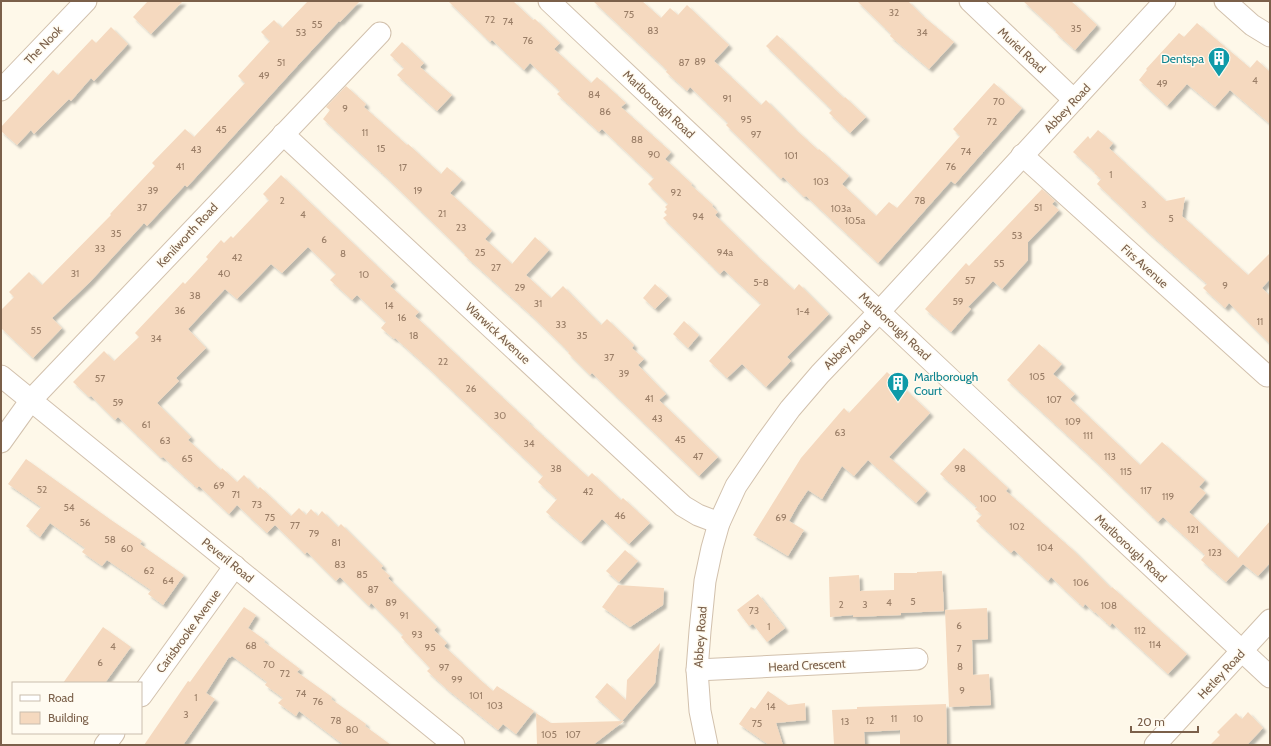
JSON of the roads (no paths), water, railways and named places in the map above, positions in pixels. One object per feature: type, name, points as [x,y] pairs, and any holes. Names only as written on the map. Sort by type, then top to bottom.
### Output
[{"type":"street","name":"The Nook","points":[[1,90],[86,1]]},
{"type":"street","name":"Marlborough Road","points":[[549,1],[1270,677]]},
{"type":"street","name":"Muriel Road","points":[[970,1],[1074,100]]},
{"type":"street","name":"Abbey Road","points":[[707,745],[700,711],[697,670],[705,581],[719,522],[736,486],[790,409],[820,374],[879,312],[1165,1]]},
{"type":"street","points":[[1225,1],[1252,25],[1270,36]]},
{"type":"street","name":"Kenilworth Road","points":[[1,442],[31,400],[380,33]]},
{"type":"street","name":"Warwick Avenue","points":[[283,134],[683,506],[698,515],[719,522]]},
{"type":"street","name":"Firs Avenue","points":[[1022,155],[1267,376]]},
{"type":"street","name":"Peveril Road","points":[[1,376],[454,745]]},
{"type":"street","name":"Carisbrooke Avenue","points":[[142,695],[235,566]]},
{"type":"street","name":"Hetley Road","points":[[1155,745],[1270,620]]},
{"type":"street","name":"Heard Crescent","points":[[697,670],[917,659]]},
{"type":"street","points":[[105,745],[113,734]]},
{"type":"place","name":"Dentspa","points":[[1219,78]]},
{"type":"place","name":"Marlborough Court","points":[[898,402]]}]
